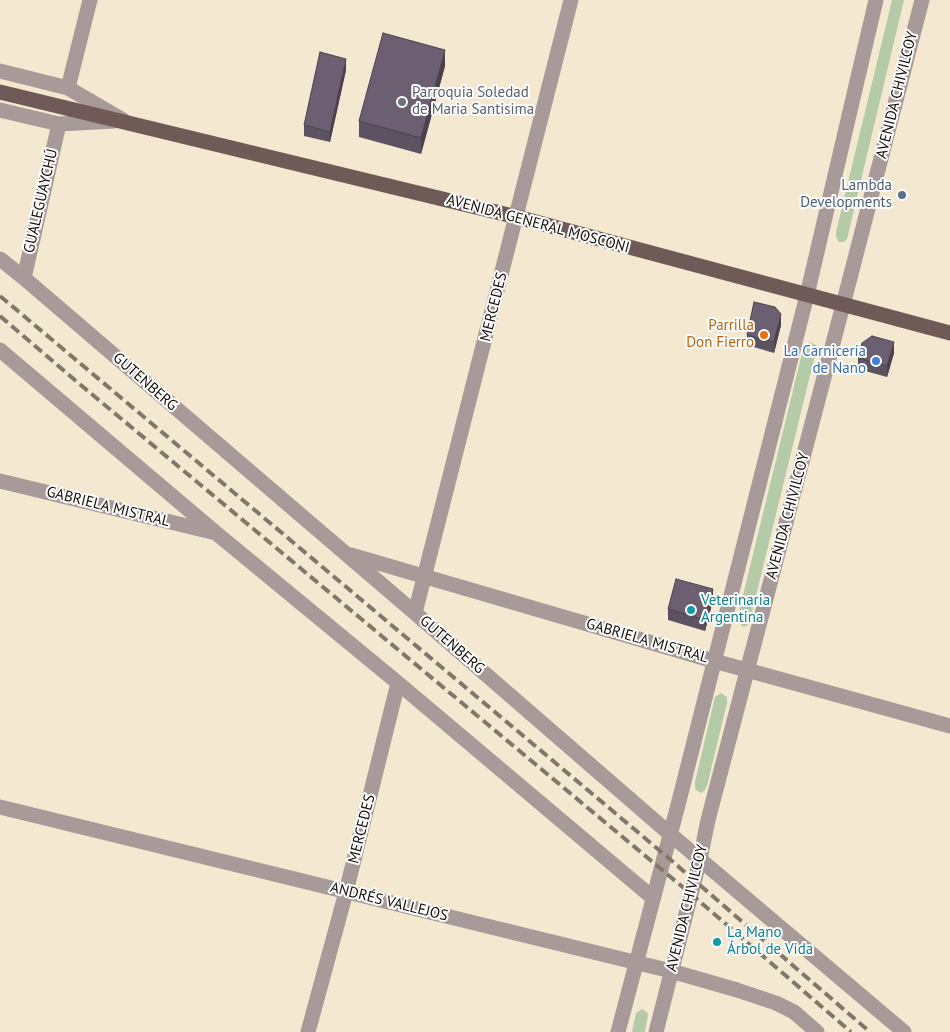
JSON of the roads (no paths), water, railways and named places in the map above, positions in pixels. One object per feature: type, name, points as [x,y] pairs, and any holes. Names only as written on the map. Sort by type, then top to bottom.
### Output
[{"type":"main road","name":"AVENIDA GENERAL MOSCONI","points":[[0,92],[517,217],[950,333]]},
{"type":"street","points":[[68,88],[90,0]]},
{"type":"street","name":"MERCEDES","points":[[415,613],[572,0]]},
{"type":"street","points":[[618,1032],[807,295],[876,0]]},
{"type":"street","name":"AVENIDA CHIVILCOY","points":[[656,1032],[700,859],[708,820],[922,0]]},
{"type":"street","name":"AVENIDA GENERAL MOSCONI","points":[[0,71],[68,88],[124,121]]},
{"type":"street","name":"AVENIDA GENERAL MOSCONI","points":[[0,110],[58,124],[124,121]]},
{"type":"street","name":"GUALEGUAYCHÚ","points":[[24,278],[58,124]]},
{"type":"street","name":"GUTENBERG","points":[[0,259],[415,613],[670,834],[904,1032]]},
{"type":"street","points":[[1,356],[398,683],[653,898]]},
{"type":"street","name":"GABRIELA MISTRAL","points":[[0,481],[216,533]]},
{"type":"street","name":"GABRIELA MISTRAL","points":[[344,553],[714,661],[950,726]]},
{"type":"street","name":"MERCEDES","points":[[308,1032],[346,892],[398,683]]},
{"type":"street","name":"ANDRÉS VALLEJOS","points":[[0,807],[672,971],[776,1003],[794,1012],[817,1032]]},
{"type":"railway","points":[[0,296],[665,855],[870,1032]]},
{"type":"railway","points":[[0,316],[691,894],[851,1032]]},
{"type":"place","name":"Parroquia Soledad de Maria Santisima","points":[[402,102]]},
{"type":"place","name":"Lambda Developments","points":[[902,195]]},
{"type":"place","name":"Parrilla Don Fierro","points":[[764,335]]},
{"type":"place","name":"La Carnicería de Nano","points":[[876,361]]},
{"type":"place","name":"Veterinaria Argentina","points":[[691,610]]},
{"type":"place","name":"La Mano Árbol de Vida","points":[[717,942]]}]
